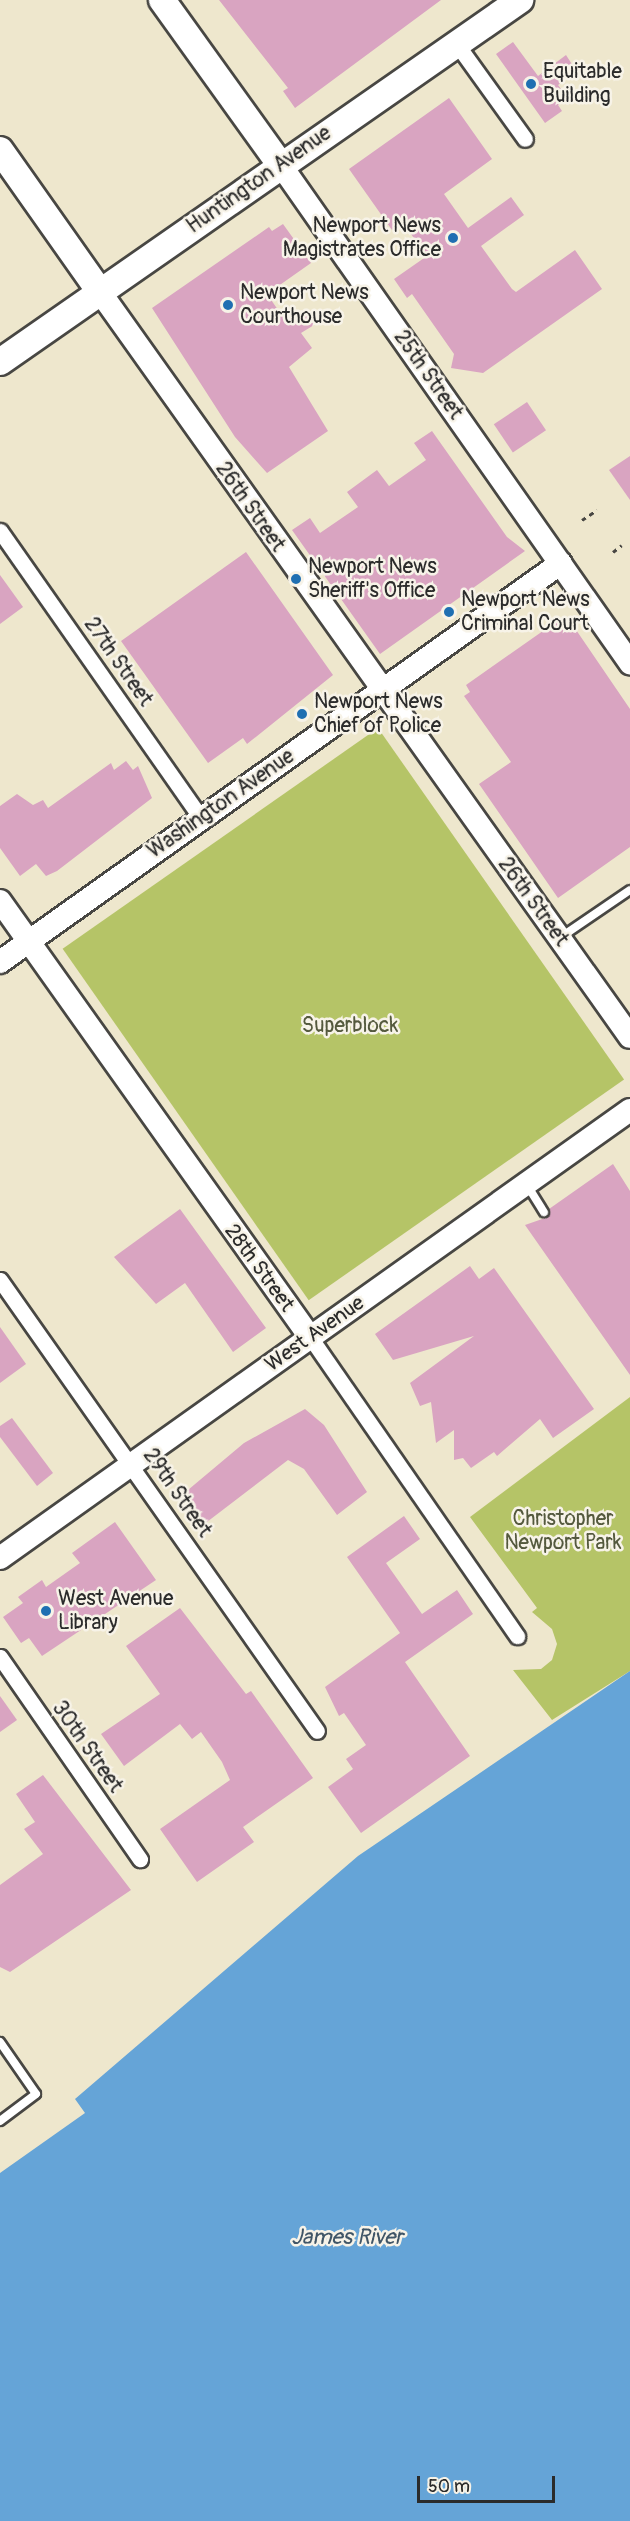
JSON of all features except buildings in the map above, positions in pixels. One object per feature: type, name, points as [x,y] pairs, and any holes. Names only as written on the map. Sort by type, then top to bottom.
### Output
[{"type":"main road","name":"25th Street","points":[[162,0],[280,164]]},
{"type":"main road","name":"Huntington Avenue","points":[[0,363],[280,164],[512,4],[536,0]]},
{"type":"main road","name":"26th Street","points":[[0,150],[100,292]]},
{"type":"street","points":[[456,43],[525,140]]},
{"type":"street","name":"25th Street","points":[[280,164],[630,663]]},
{"type":"street","name":"26th Street","points":[[100,292],[630,1037]]},
{"type":"street","name":"27th Street","points":[[0,531],[201,818]]},
{"type":"street","name":"Washington Avenue","points":[[0,962],[561,563]]},
{"type":"street","name":"28th Street","points":[[0,901],[310,1338],[517,1636]]},
{"type":"street","name":"West Avenue","points":[[0,1558],[630,1110]]},
{"type":"street","name":"29th Street","points":[[0,1280],[317,1731]]},
{"type":"street","name":"30th Street","points":[[0,1658],[140,1859]]},
{"type":"lane","points":[[560,938],[630,890]]},
{"type":"lane","points":[[526,1184],[544,1212]]},
{"type":"lane","points":[[0,2042],[36,2094],[0,2121]]},
{"type":"path","points":[[582,520],[597,510]]},
{"type":"path","points":[[613,552],[622,545]]},
{"type":"green space","name":"Superblock","points":[[378,728],[624,1079],[309,1300],[63,949]]},
{"type":"green space","name":"Christopher Newport Park","points":[[630,1397],[630,1671],[552,1720],[513,1670],[541,1669],[552,1660],[557,1644],[552,1629],[532,1612],[537,1608],[470,1517]]},
{"type":"water","name":"James River","points":[[630,1671],[630,2521],[0,2521],[0,2173],[85,2113],[75,2099],[358,1856]]},
{"type":"place","name":"Equitable Building","points":[[531,84]]},
{"type":"place","name":"Newport News Magistrates Office","points":[[453,238]]},
{"type":"place","name":"Newport News Courthouse","points":[[228,305]]},
{"type":"place","name":"Newport News Sheriff's Office","points":[[296,579]]},
{"type":"place","name":"Newport News Criminal Court","points":[[449,612]]},
{"type":"place","name":"Newport News Chief of Police","points":[[302,714]]},
{"type":"place","name":"West Avenue Library","points":[[46,1611]]}]
